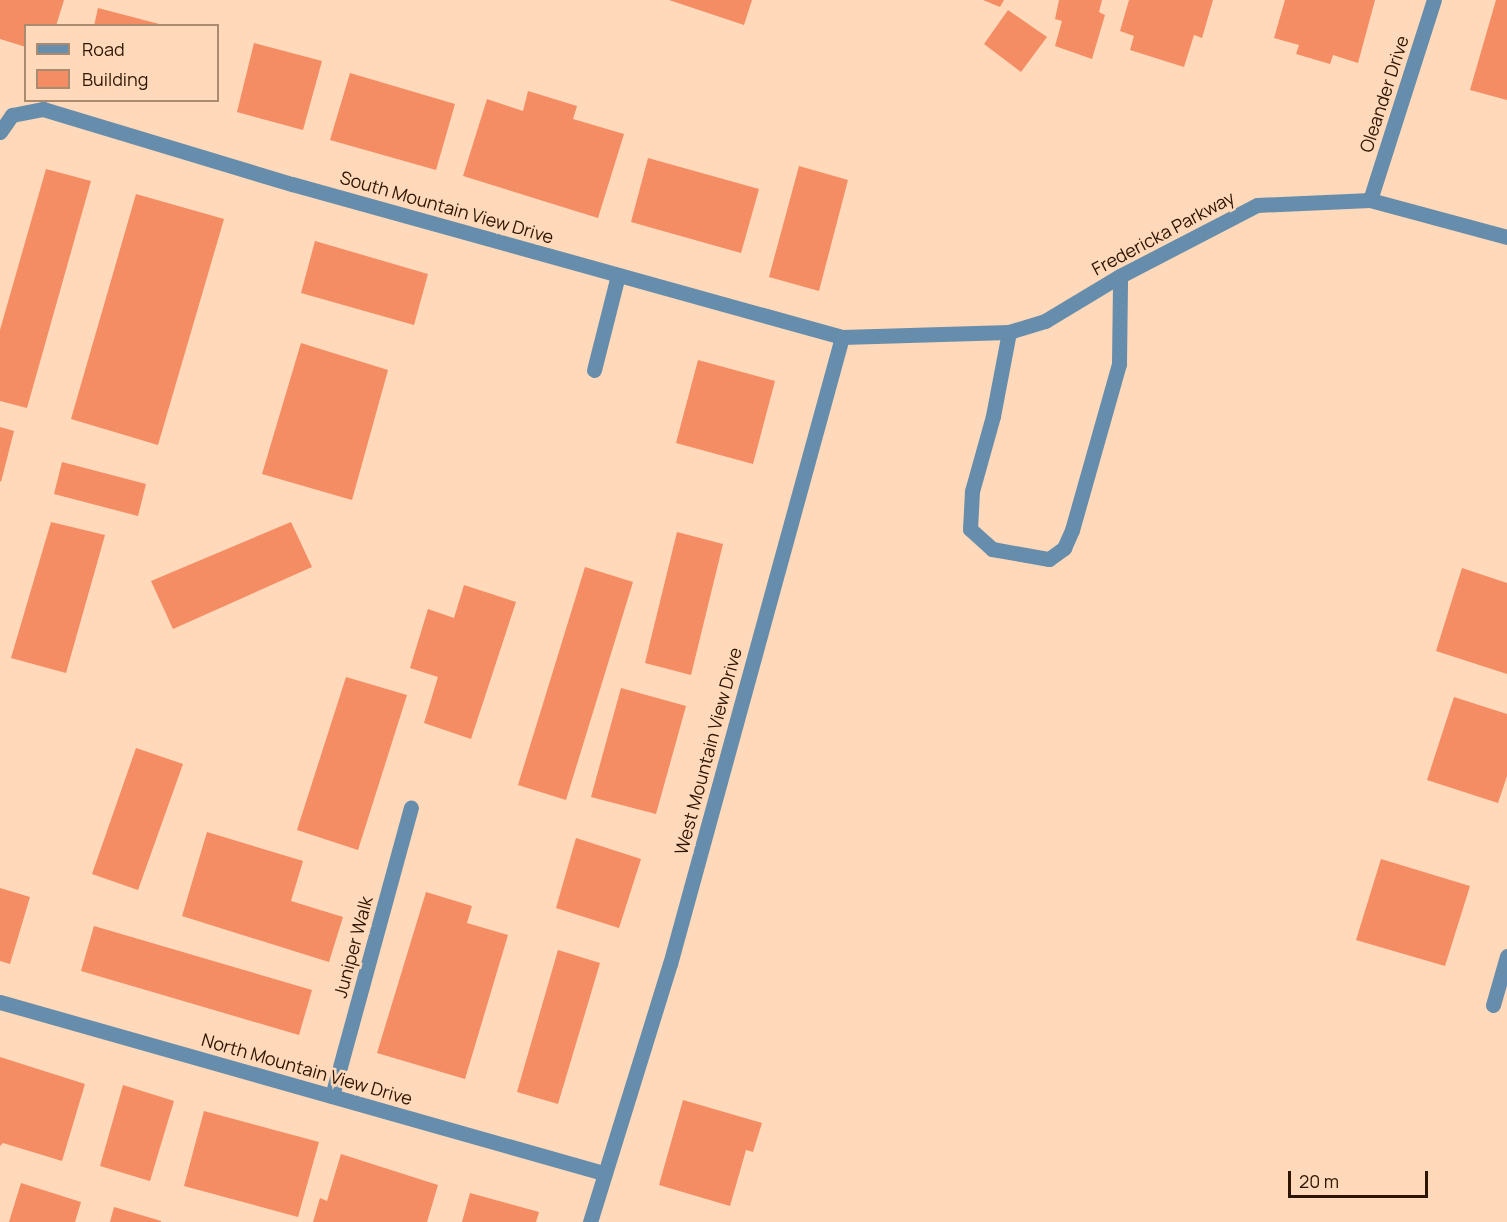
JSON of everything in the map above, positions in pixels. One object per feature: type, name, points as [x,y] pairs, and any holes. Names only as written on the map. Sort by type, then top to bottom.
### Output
[{"type":"street","name":"Oleander Drive","points":[[1370,200],[1434,0]]},
{"type":"street","name":"South Mountain View Drive","points":[[0,132],[12,115],[43,109],[618,275],[842,337]]},
{"type":"street","name":"Fredericka Parkway","points":[[842,337],[1009,332],[1045,321],[1120,276],[1257,205],[1370,200],[1507,237]]},
{"type":"street","points":[[594,370],[618,275]]},
{"type":"street","points":[[1009,332],[993,416],[972,491],[970,529],[992,549],[1049,559],[1064,548],[1072,530],[1119,364],[1120,276]]},
{"type":"street","name":"West Mountain View Drive","points":[[590,1222],[603,1173],[670,964],[842,337]]},
{"type":"street","name":"Juniper Walk","points":[[332,1096],[411,808]]},
{"type":"street","points":[[1493,1005],[1507,956]]},
{"type":"street","name":"North Mountain View Drive","points":[[0,1002],[603,1173]]},
{"type":"building","points":[[0,0],[64,0],[57,24],[24,24],[24,46],[0,39]]},
{"type":"building","points":[[669,0],[752,0],[744,25]]},
{"type":"building","points":[[983,0],[1004,0],[1000,7]]},
{"type":"building","points":[[1059,0],[1102,0],[1099,12],[1105,15],[1092,59],[1055,46],[1062,21],[1055,19]]},
{"type":"building","points":[[1129,0],[1213,0],[1202,38],[1194,35],[1184,67],[1130,50],[1134,36],[1120,31]]},
{"type":"building","points":[[1285,0],[1375,0],[1358,63],[1333,55],[1330,64],[1296,54],[1299,45],[1274,38]]},
{"type":"building","points":[[1496,0],[1507,0],[1507,100],[1470,90]]},
{"type":"building","points":[[98,8],[159,24],[94,24]]},
{"type":"building","points":[[1008,10],[1047,37],[1021,72],[984,44]]},
{"type":"building","points":[[254,43],[322,61],[303,130],[237,112]]},
{"type":"building","points":[[350,73],[455,104],[436,170],[330,140]]},
{"type":"building","points":[[528,91],[577,106],[573,119],[624,134],[598,218],[463,176],[487,99],[523,111]]},
{"type":"building","points":[[648,158],[759,189],[741,253],[631,222]]},
{"type":"building","points":[[799,166],[848,180],[819,291],[769,277]]},
{"type":"building","points":[[46,169],[91,181],[27,408],[0,401],[0,330]]},
{"type":"building","points":[[136,194],[224,219],[158,445],[71,419]]},
{"type":"building","points":[[315,241],[428,274],[414,325],[301,293]]},
{"type":"building","points":[[301,343],[388,370],[352,500],[262,474]]},
{"type":"building","points":[[698,360],[775,381],[753,464],[676,443]]},
{"type":"building","points":[[0,427],[14,431],[1,482],[0,481]]},
{"type":"building","points":[[62,462],[146,484],[138,516],[54,494]]},
{"type":"building","points":[[51,522],[105,535],[66,673],[11,658]]},
{"type":"building","points":[[291,522],[312,567],[173,629],[151,581]]},
{"type":"building","points":[[677,532],[723,544],[691,675],[645,663]]},
{"type":"building","points":[[585,567],[633,582],[566,800],[518,785]]},
{"type":"building","points":[[1462,568],[1507,583],[1507,674],[1436,651]]},
{"type":"building","points":[[464,585],[516,602],[471,739],[424,723],[438,677],[410,668],[428,609],[454,618]]},
{"type":"building","points":[[346,677],[407,695],[358,850],[297,830]]},
{"type":"building","points":[[621,688],[686,706],[656,814],[591,797]]},
{"type":"building","points":[[1454,697],[1507,714],[1507,776],[1498,803],[1427,780]]},
{"type":"building","points":[[136,748],[183,764],[138,890],[92,874]]},
{"type":"building","points":[[207,832],[303,861],[291,901],[343,917],[329,962],[182,916]]},
{"type":"building","points":[[576,838],[641,859],[619,928],[556,908]]},
{"type":"building","points":[[1381,859],[1470,886],[1445,966],[1356,940]]},
{"type":"building","points":[[0,888],[30,897],[10,964],[0,961]]},
{"type":"building","points":[[426,892],[472,906],[467,923],[508,935],[465,1079],[377,1053]]},
{"type":"building","points":[[94,926],[312,990],[299,1035],[81,971]]},
{"type":"building","points":[[558,950],[600,963],[558,1104],[517,1092]]},
{"type":"building","points":[[0,1057],[85,1084],[62,1161],[3,1143],[0,1146]]},
{"type":"building","points":[[123,1085],[174,1101],[150,1181],[100,1166]]},
{"type":"building","points":[[683,1100],[762,1123],[753,1152],[746,1150],[730,1206],[659,1185]]},
{"type":"building","points":[[204,1111],[319,1142],[298,1217],[184,1186]]},
{"type":"building","points":[[341,1154],[438,1185],[427,1222],[313,1222],[320,1198],[327,1201]]},
{"type":"building","points":[[21,1183],[81,1202],[75,1222],[9,1222]]},
{"type":"building","points":[[470,1193],[539,1212],[536,1222],[462,1222]]},
{"type":"building","points":[[114,1207],[161,1221],[161,1222],[110,1222]]}]
